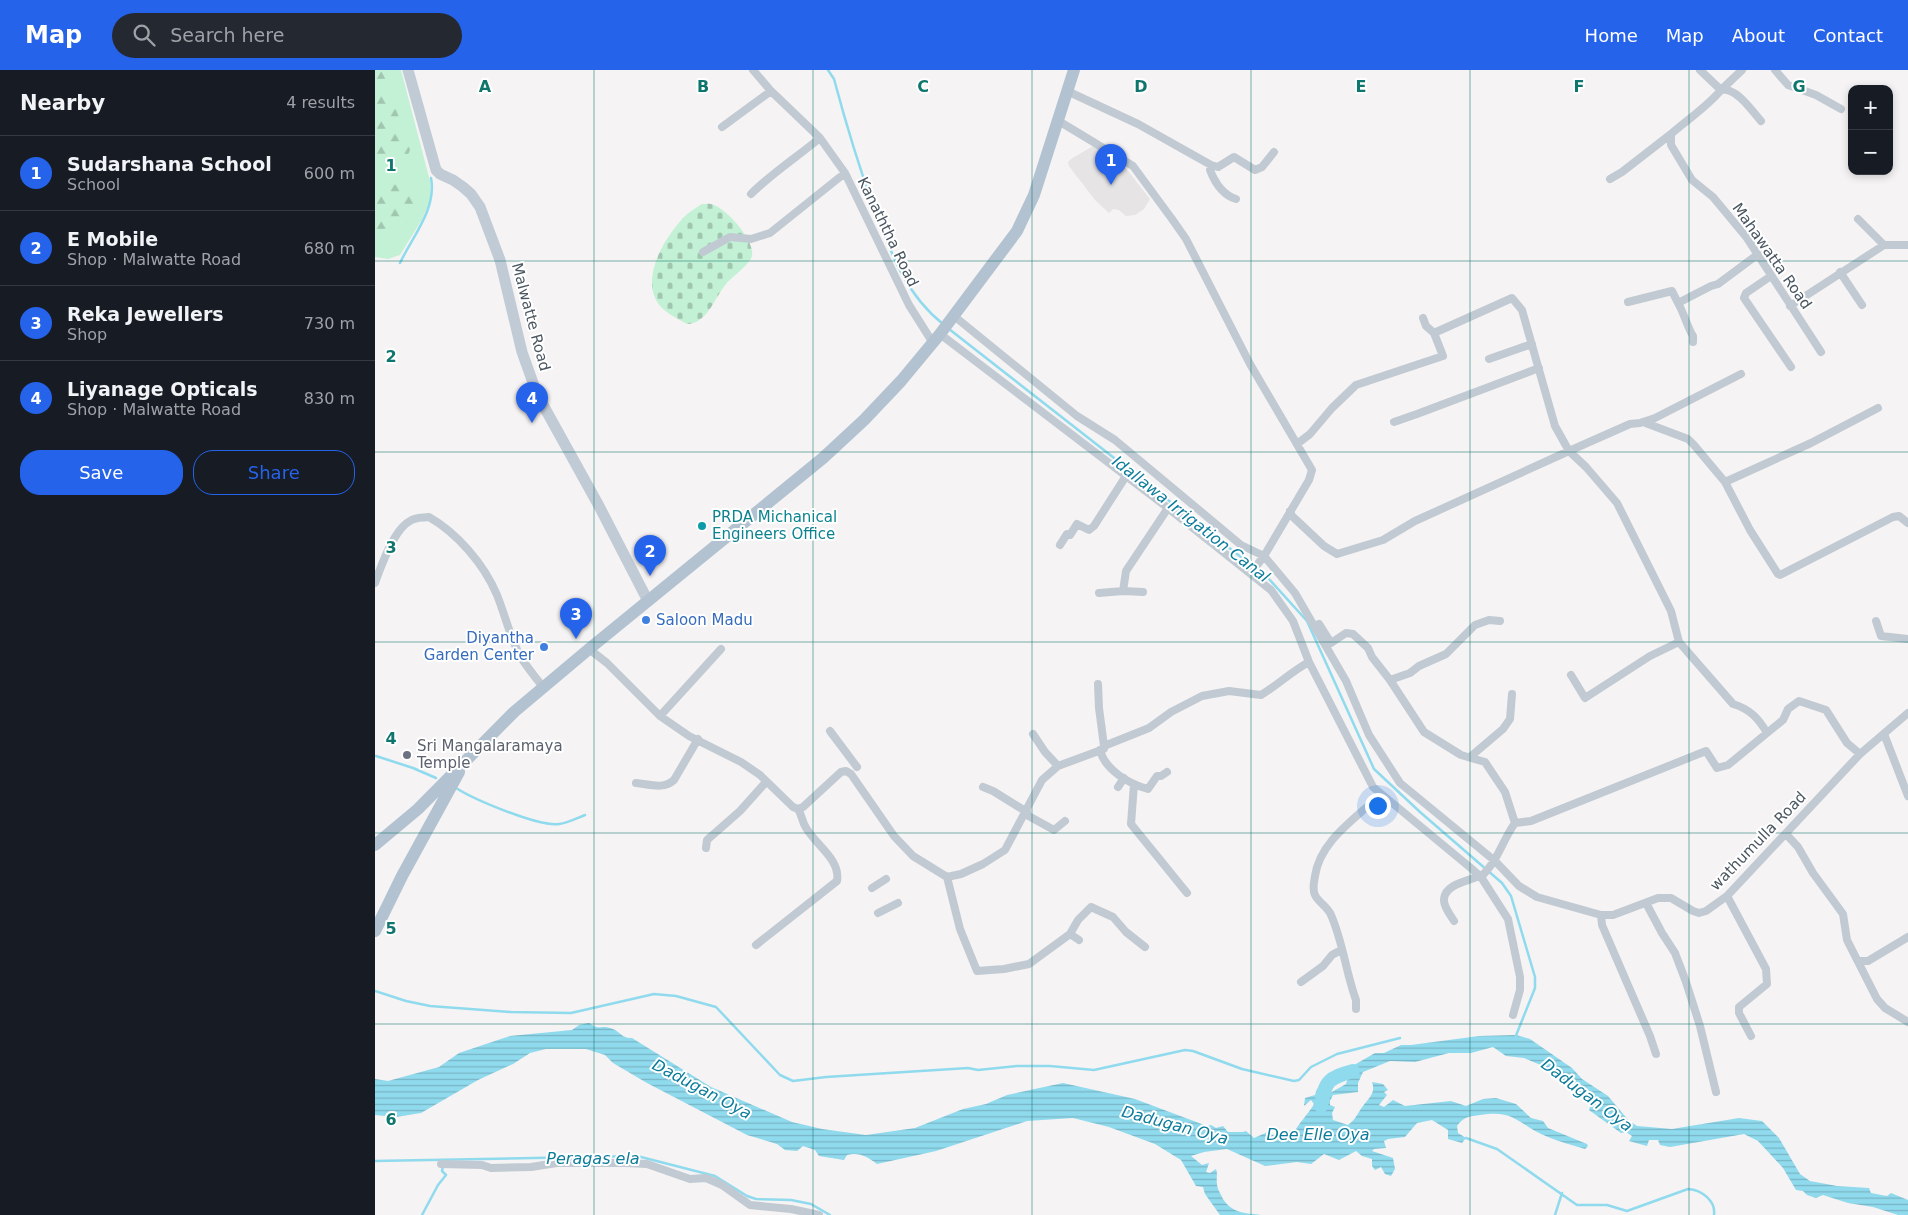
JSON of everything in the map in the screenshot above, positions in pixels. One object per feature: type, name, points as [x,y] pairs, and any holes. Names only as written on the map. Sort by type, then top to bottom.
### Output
[{"type":"main road","points":[[375,845],[418,809],[499,727],[543,687],[823,458],[887,396],[936,338],[1017,231],[1034,195],[1074,70]]},
{"type":"main road","points":[[375,931],[402,876],[465,761]]},
{"type":"street","name":"Malwatte Road","points":[[408,70],[437,170],[471,194],[489,226],[500,260],[522,352],[537,394],[599,506],[648,601]]},
{"type":"street","points":[[753,70],[771,92],[820,138],[845,174]]},
{"type":"street","points":[[1700,70],[1721,89],[1727,89],[1741,97],[1761,121]]},
{"type":"street","points":[[1610,179],[1622,172],[1714,99],[1721,89],[1742,70]]},
{"type":"street","points":[[1775,70],[1788,85],[1816,95],[1841,109]]},
{"type":"street","points":[[1067,91],[1138,124],[1211,165],[1218,167],[1235,157],[1255,170],[1262,167],[1274,152]]},
{"type":"street","points":[[722,127],[771,92]]},
{"type":"street","points":[[1057,120],[1133,166],[1186,239],[1250,364],[1312,470],[1309,480],[1264,556],[1254,568]]},
{"type":"street","name":"Mahawatta Road","points":[[1671,134],[1671,145],[1692,180],[1713,197],[1747,238],[1821,352]]},
{"type":"street","points":[[751,194],[769,177],[798,157],[820,138]]},
{"type":"street","points":[[1211,165],[1210,170],[1219,188],[1231,198],[1237,199]]},
{"type":"street","name":"Kanaththa Road","points":[[703,252],[730,237],[751,239],[770,234],[845,174],[909,305],[936,338]]},
{"type":"street","points":[[1858,219],[1884,245]]},
{"type":"street","points":[[1790,306],[1884,245],[1908,245]]},
{"type":"street","points":[[1678,303],[1718,284],[1757,255]]},
{"type":"street","points":[[1840,272],[1862,305]]},
{"type":"street","points":[[1771,276],[1747,293],[1744,298],[1791,367]]},
{"type":"street","points":[[1628,302],[1672,292],[1693,336],[1693,342]]},
{"type":"street","points":[[1434,333],[1512,298],[1522,310],[1555,426],[1569,451],[1586,467],[1617,503],[1671,611],[1679,642],[1733,704],[1745,707],[1760,721],[1767,733]]},
{"type":"street","points":[[953,316],[1077,416],[1115,440],[1241,545],[1264,556],[1307,605],[1331,643],[1346,633],[1353,634],[1368,648],[1372,657],[1424,732],[1461,755],[1485,762],[1505,792],[1515,823]]},
{"type":"street","points":[[1297,444],[1310,434],[1356,384],[1443,356],[1434,333],[1427,326],[1423,318]]},
{"type":"street","points":[[1531,341],[1530,328],[1533,326]]},
{"type":"street","points":[[936,338],[1168,508],[1254,568],[1293,621],[1309,662],[1373,788],[1482,875],[1508,919],[1520,977],[1520,990],[1513,1015]]},
{"type":"street","points":[[1489,360],[1531,341]]},
{"type":"street","points":[[1394,422],[1539,368]]},
{"type":"street","points":[[1290,511],[1292,516],[1324,546],[1337,554],[1383,540],[1415,521],[1630,424],[1643,422],[1741,374]]},
{"type":"street","points":[[1725,482],[1811,443],[1878,408]]},
{"type":"street","points":[[1643,422],[1688,439],[1712,465],[1725,482],[1767,558],[1780,575],[1893,518],[1899,516],[1908,523]]},
{"type":"street","points":[[1060,545],[1077,524],[1089,530],[1094,526],[1126,476]]},
{"type":"street","points":[[1123,591],[1126,571],[1168,508]]},
{"type":"street","points":[[375,583],[381,564],[399,530],[408,521],[429,517],[438,522],[479,564],[496,593],[521,656],[543,687]]},
{"type":"street","points":[[1099,593],[1143,592]]},
{"type":"street","name":"wathumulla Road","points":[[1295,592],[1346,681],[1369,735],[1400,783],[1519,886],[1537,897],[1601,914],[1613,915],[1658,898],[1671,898],[1699,913],[1706,911],[1727,896],[1860,754],[1908,713]]},
{"type":"street","points":[[1389,680],[1410,673],[1419,666],[1446,654],[1475,625],[1495,619],[1500,621]]},
{"type":"street","points":[[1876,621],[1881,636],[1908,639]]},
{"type":"street","points":[[1571,675],[1585,698],[1650,656],[1679,642]]},
{"type":"street","points":[[589,649],[607,663],[660,716],[689,736],[741,762],[793,807],[799,809]]},
{"type":"street","points":[[660,716],[721,649]]},
{"type":"street","points":[[799,809],[841,772],[846,771],[851,774],[888,828],[913,856],[947,877],[961,874],[983,864],[1005,850],[1042,780],[1058,766],[1149,728],[1171,712],[1202,696],[1229,691],[1261,695],[1279,684],[1294,670],[1309,662]]},
{"type":"street","points":[[1098,684],[1102,757],[1124,778],[1148,789],[1157,776],[1167,772]]},
{"type":"street","points":[[1470,757],[1503,729],[1510,719],[1513,694]]},
{"type":"street","points":[[1454,921],[1444,899],[1447,892],[1461,883],[1482,875],[1493,864],[1509,831],[1515,823],[1531,821],[1706,751],[1717,768],[1728,764],[1783,720],[1788,709],[1799,701],[1826,710],[1847,743],[1860,754]]},
{"type":"street","points":[[830,731],[857,767]]},
{"type":"street","points":[[1033,734],[1045,752],[1058,766]]},
{"type":"street","points":[[1884,734],[1908,796]]},
{"type":"street","points":[[636,783],[663,787],[669,784],[674,780],[698,739]]},
{"type":"street","points":[[1118,787],[1124,778]]},
{"type":"street","points":[[705,848],[707,840],[739,811],[766,782]]},
{"type":"street","points":[[1134,784],[1131,824],[1187,893]]},
{"type":"street","points":[[983,787],[1054,830],[1065,821]]},
{"type":"street","points":[[1356,1009],[1356,1000],[1330,913],[1315,896],[1313,885],[1322,854],[1331,840],[1381,794]]},
{"type":"street","points":[[756,945],[837,881],[837,872],[821,846],[804,825],[799,809]]},
{"type":"street","points":[[1786,834],[1798,848],[1813,873],[1843,914],[1847,940],[1877,999],[1885,1008],[1908,1022]]},
{"type":"street","points":[[947,877],[960,929],[977,971],[1004,969],[1029,964],[1070,934],[1078,920],[1091,908],[1113,917],[1126,932],[1145,947]]},
{"type":"street","points":[[872,888],[886,879]]},
{"type":"street","points":[[1727,896],[1767,969],[1767,984],[1739,1008],[1739,1013],[1751,1036]]},
{"type":"street","points":[[878,913],[898,903]]},
{"type":"street","points":[[1646,903],[1675,953],[1686,982],[1700,1026],[1716,1092]]},
{"type":"street","points":[[1601,914],[1601,925],[1651,1036],[1656,1054]]},
{"type":"street","points":[[1070,934],[1079,940]]},
{"type":"street","points":[[1859,961],[1868,961],[1908,937]]},
{"type":"street","points":[[1301,982],[1327,962],[1332,955],[1341,950]]},
{"type":"street","points":[[441,1164],[491,1168],[557,1163],[642,1164],[690,1179],[706,1178],[722,1185],[750,1205],[791,1209],[819,1215]]},
{"type":"shaded area","points":[[1095,145],[1121,162],[1150,199],[1144,209],[1135,215],[1126,216],[1119,210],[1113,209],[1109,213],[1095,200],[1069,166],[1068,162],[1071,159]]},
{"type":"green space","points":[[375,70],[401,70],[430,181],[431,199],[421,221],[400,255],[388,259],[375,257]]},
{"type":"green space","points":[[375,70],[381,70],[387,82],[410,150],[407,157],[375,155]]},
{"type":"green space","points":[[375,184],[416,185],[413,209],[409,221],[396,233],[375,237]]},
{"type":"green space","points":[[702,204],[714,205],[733,219],[745,234],[752,249],[752,256],[744,267],[726,284],[703,318],[697,322],[687,324],[661,307],[654,296],[652,284],[653,271],[657,258],[670,234],[686,215]]},
{"type":"water","name":"Dee Elle Oya","points":[[589,1023],[598,1027],[613,1029],[626,1037],[632,1038],[711,1087],[792,1122],[822,1129],[866,1135],[915,1128],[963,1109],[986,1104],[1007,1095],[1063,1083],[1135,1099],[1207,1126],[1211,1125],[1216,1128],[1223,1126],[1228,1132],[1246,1131],[1254,1138],[1270,1131],[1272,1135],[1296,1129],[1314,1104],[1311,1100],[1304,1106],[1305,1098],[1315,1095],[1317,1089],[1323,1085],[1328,1088],[1327,1091],[1330,1093],[1346,1084],[1348,1077],[1338,1080],[1335,1076],[1375,1053],[1384,1053],[1401,1045],[1479,1036],[1516,1035],[1530,1039],[1572,1068],[1582,1079],[1608,1096],[1629,1121],[1637,1126],[1672,1129],[1739,1118],[1762,1121],[1779,1138],[1800,1174],[1810,1181],[1837,1186],[1869,1188],[1871,1193],[1887,1196],[1891,1193],[1908,1200],[1908,1215],[1898,1215],[1823,1195],[1816,1198],[1807,1195],[1803,1191],[1796,1190],[1783,1168],[1758,1141],[1744,1134],[1670,1147],[1660,1145],[1658,1140],[1649,1140],[1647,1146],[1629,1141],[1632,1136],[1626,1132],[1621,1133],[1589,1110],[1591,1104],[1574,1088],[1561,1083],[1560,1078],[1543,1066],[1524,1058],[1506,1056],[1493,1047],[1471,1053],[1449,1053],[1415,1062],[1390,1061],[1363,1072],[1358,1083],[1358,1092],[1333,1095],[1330,1105],[1335,1107],[1332,1113],[1333,1120],[1348,1125],[1351,1123],[1371,1095],[1373,1089],[1372,1082],[1383,1084],[1388,1090],[1384,1092],[1387,1095],[1379,1105],[1384,1107],[1393,1100],[1405,1106],[1451,1101],[1466,1106],[1483,1099],[1496,1098],[1516,1104],[1531,1118],[1543,1121],[1548,1128],[1587,1144],[1588,1146],[1585,1149],[1548,1137],[1510,1116],[1492,1114],[1464,1119],[1457,1126],[1458,1133],[1466,1138],[1462,1143],[1448,1139],[1448,1130],[1432,1120],[1417,1123],[1405,1137],[1384,1141],[1386,1148],[1374,1149],[1372,1151],[1393,1158],[1395,1169],[1391,1176],[1385,1174],[1381,1167],[1375,1170],[1372,1166],[1372,1159],[1362,1156],[1356,1151],[1339,1160],[1324,1154],[1311,1164],[1297,1162],[1265,1166],[1227,1149],[1191,1156],[1202,1165],[1209,1163],[1206,1172],[1210,1173],[1216,1169],[1218,1190],[1231,1208],[1240,1212],[1262,1215],[1220,1215],[1205,1194],[1203,1187],[1196,1186],[1181,1160],[1155,1144],[1109,1127],[1073,1118],[1027,1121],[936,1151],[877,1164],[867,1157],[856,1154],[847,1155],[844,1160],[819,1156],[815,1150],[803,1146],[797,1151],[785,1150],[777,1144],[747,1135],[647,1083],[613,1063],[605,1055],[586,1049],[546,1049],[530,1053],[421,1113],[396,1117],[375,1115],[375,1079],[388,1081],[439,1067],[459,1053],[510,1036],[572,1030],[579,1025]]},
{"type":"waterway","name":"Idallawa Irrigation Canal","points":[[828,70],[834,79],[875,211],[894,258],[909,287],[930,313],[943,324]]},
{"type":"waterway","points":[[400,263],[427,212],[432,189],[431,178]]},
{"type":"waterway","name":"Idallawa Irrigation Canal","points":[[949,329],[1269,579],[1307,621],[1374,769],[1420,812],[1502,883],[1511,896],[1535,977],[1535,988],[1515,1038]]},
{"type":"waterway","points":[[376,756],[436,778]]},
{"type":"waterway","points":[[456,788],[477,799],[523,817],[550,824],[569,822],[585,815]]},
{"type":"waterway","points":[[375,991],[430,1006],[511,1012],[571,1013],[654,994],[676,996],[716,1007],[780,1075],[793,1081],[826,1077],[968,1068],[978,1070],[1017,1066],[1050,1066],[1094,1070],[1185,1050],[1193,1051],[1242,1069],[1294,1081],[1299,1080],[1311,1067],[1337,1054],[1400,1038]]},
{"type":"waterway","name":"Dadugan Oya","points":[[1321,1106],[1324,1091],[1329,1081],[1353,1071]]},
{"type":"waterway","points":[[1466,1138],[1497,1149],[1577,1205],[1607,1205],[1627,1211],[1688,1189],[1707,1197],[1713,1205],[1714,1215]]},
{"type":"waterway","name":"Peragas ela","points":[[375,1161],[637,1156],[715,1176],[747,1196],[756,1199],[791,1200],[811,1204],[830,1215]]},
{"type":"waterway","points":[[422,1215],[438,1185],[446,1175],[442,1171],[443,1166]]},
{"type":"waterway","points":[[1555,1215],[1562,1193]]},
{"type":"place","name":"Sudarshana School","points":[[1111,185]]},
{"type":"place","name":"Liyanage Opticals","points":[[532,423]]},
{"type":"place","name":"PRDA Michanical Engineers Office","points":[[702,526]]},
{"type":"place","name":"E Mobile","points":[[650,576]]},
{"type":"place","name":"Saloon Madu","points":[[646,620]]},
{"type":"place","name":"Reka Jewellers","points":[[576,639]]},
{"type":"place","name":"Diyantha Garden Center","points":[[544,647]]},
{"type":"place","name":"Sri Mangalaramaya Temple","points":[[407,755]]}]
